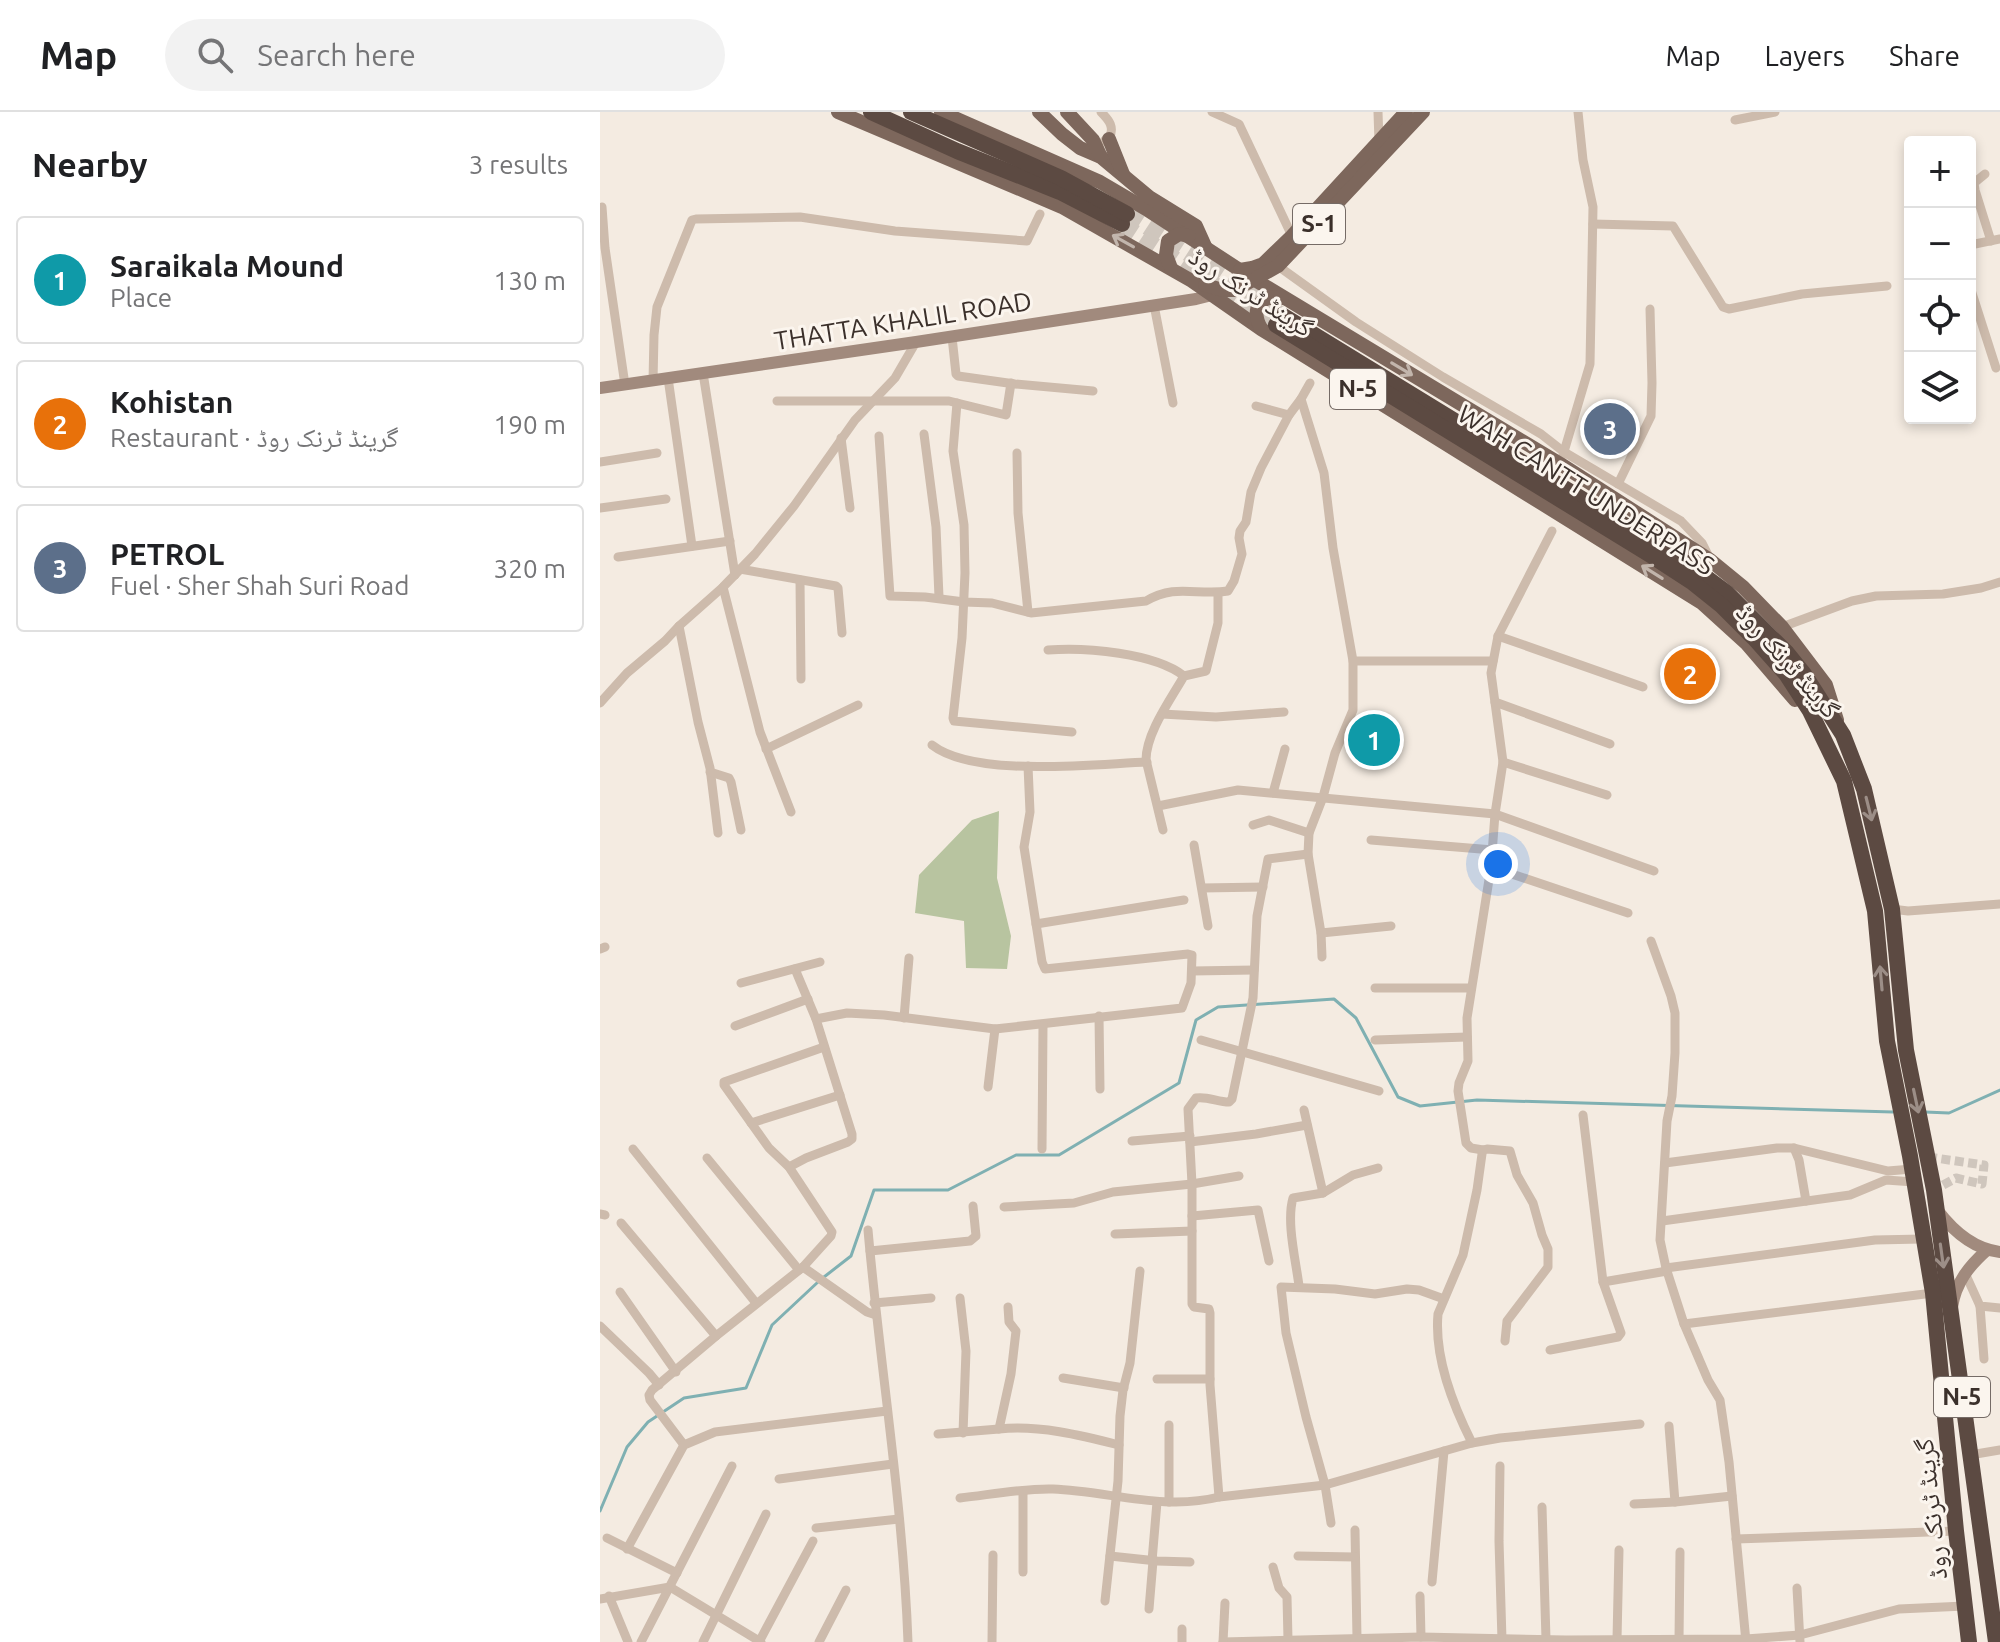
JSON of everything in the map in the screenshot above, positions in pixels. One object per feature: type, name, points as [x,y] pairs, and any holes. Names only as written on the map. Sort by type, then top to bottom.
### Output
[{"type":"highway","points":[[871,112],[957,151],[1124,219],[1061,178],[911,112]]},
{"type":"highway","name":"WAH CANTT UNDERPASS","points":[[1276,317],[1688,564],[1745,610],[1787,653],[1843,735]]},
{"type":"highway","name":"WAH CANTT UNDERPASS","points":[[1276,317],[1692,582],[1722,606],[1786,674],[1826,742]]},
{"type":"highway","name":"گرینڈ ٹرنک روڈ","points":[[1843,735],[1864,789],[1884,910],[1898,1053],[1916,1165],[1922,1239],[1933,1293],[1969,1642]]},
{"type":"highway","name":"گرینڈ ٹرنک روڈ","points":[[1826,742],[1844,781],[1884,910]]},
{"type":"highway","name":"گرینڈ ٹرنک روڈ","points":[[1916,1165],[1935,1208],[1996,1642]]},
{"type":"highway","points":[[1957,1535],[1981,1535]]},
{"type":"main road","name":"گرینڈ ٹرنک روڈ","points":[[838,112],[1062,207],[1218,293],[1276,317],[1345,334],[1563,458],[1710,560],[1743,587],[1782,627],[1826,685],[1843,735]]},
{"type":"main road","name":"گرینڈ ٹرنک روڈ","points":[[941,112],[1100,182],[1191,237],[1255,280],[1276,317]]},
{"type":"main road","points":[[1039,112],[1080,148],[1101,157],[1149,197],[1196,226],[1205,246]]},
{"type":"main road","name":"S-1","points":[[1218,293],[1235,290],[1278,266],[1382,146],[1406,112]]},
{"type":"main road","name":"S-1","points":[[1236,267],[1252,268],[1263,264],[1382,146],[1423,112]]},
{"type":"main road","points":[[1071,116],[1093,140],[1101,157]]},
{"type":"main road","points":[[1109,139],[1123,174]]},
{"type":"main road","points":[[1171,268],[1166,255],[1168,241],[1179,234],[1191,237]]},
{"type":"main road","points":[[1218,293],[1230,286],[1236,267]]},
{"type":"street","points":[[1093,140],[1109,139],[1112,128],[1101,112]]},
{"type":"street","points":[[1212,112],[1239,124],[1292,236]]},
{"type":"street","points":[[1378,112],[1382,146]]},
{"type":"street","points":[[1563,458],[1590,364],[1593,207],[1583,160],[1578,112]]},
{"type":"street","points":[[1735,120],[1775,112]]},
{"type":"street","points":[[1976,244],[1996,240],[1975,190],[1974,183],[1985,174]]},
{"type":"street","points":[[602,207],[625,385]]},
{"type":"street","points":[[653,381],[657,307],[692,220],[800,217],[895,231],[1027,241],[1040,214]]},
{"type":"street","points":[[1593,224],[1673,226],[1723,307],[1729,309],[1802,294],[1887,286]]},
{"type":"street","points":[[1278,266],[1356,322],[1541,434],[1563,458],[1618,484],[1681,521],[1702,543],[1710,560]]},
{"type":"street","name":"THATTA KHALIL ROAD","points":[[600,388],[952,337],[1218,293]]},
{"type":"street","points":[[1154,305],[1173,403]]},
{"type":"street","points":[[1976,306],[1996,368]]},
{"type":"street","points":[[1618,484],[1651,416],[1650,309]]},
{"type":"street","points":[[1345,334],[1356,322]]},
{"type":"street","points":[[952,337],[958,376],[1093,391]]},
{"type":"street","points":[[600,703],[627,673],[665,641],[755,554],[794,506],[855,420],[895,378],[916,342]]},
{"type":"street","points":[[703,373],[730,541],[738,572]]},
{"type":"street","points":[[668,378],[692,546]]},
{"type":"street","points":[[777,401],[949,401],[1006,415],[1011,383]]},
{"type":"street","points":[[879,436],[890,596],[992,603],[1028,612],[1146,601],[1159,593],[1173,591],[1218,593],[1228,591],[1234,581],[1242,554],[1240,531],[1246,522],[1251,492],[1261,468],[1310,383]]},
{"type":"street","points":[[1301,399],[1324,473],[1333,548],[1353,661],[1353,710],[1335,753],[1309,833],[1308,854],[1322,957]]},
{"type":"street","points":[[957,403],[953,451],[964,525],[964,602],[954,721],[1072,732]]},
{"type":"street","points":[[1256,406],[1289,415]]},
{"type":"street","points":[[924,434],[936,527],[939,597]]},
{"type":"street","points":[[841,438],[850,508]]},
{"type":"street","points":[[600,462],[657,453]]},
{"type":"street","points":[[1017,453],[1018,513],[1028,612]]},
{"type":"street","points":[[600,508],[666,499]]},
{"type":"street","points":[[1505,1341],[1507,1321],[1548,1267],[1548,1249],[1533,1203],[1517,1175],[1510,1151],[1471,1148],[1466,1143],[1458,1091],[1468,1061],[1467,1018],[1491,867],[1503,762],[1491,673],[1493,661],[1498,636],[1552,531]]},
{"type":"street","points":[[618,557],[730,541]]},
{"type":"street","points":[[738,572],[836,586],[842,633]]},
{"type":"street","points":[[800,580],[801,679]]},
{"type":"street","points":[[1782,627],[1852,601],[1876,596],[1943,594],[2000,582]]},
{"type":"street","points":[[723,587],[760,732],[791,812]]},
{"type":"street","points":[[1163,830],[1146,751],[1162,714],[1184,676],[1206,671],[1218,623],[1218,593]]},
{"type":"street","points":[[679,626],[710,772],[718,833]]},
{"type":"street","points":[[1498,636],[1643,687]]},
{"type":"street","points":[[1048,650],[1078,649],[1126,655],[1175,668],[1184,676]]},
{"type":"street","points":[[1353,661],[1493,661]]},
{"type":"street","points":[[1495,702],[1610,744]]},
{"type":"street","points":[[766,749],[858,705]]},
{"type":"street","points":[[1162,714],[1216,717],[1284,712]]},
{"type":"street","points":[[932,745],[944,755],[972,762],[1028,766],[1147,762]]},
{"type":"street","points":[[1273,793],[1285,749]]},
{"type":"street","points":[[1503,762],[1607,795]]},
{"type":"street","points":[[816,1019],[847,1013],[995,1029],[1182,1008],[1191,983],[1192,955],[1045,969],[1024,847],[1030,812],[1028,766]]},
{"type":"street","points":[[710,772],[729,778],[741,830]]},
{"type":"street","points":[[1158,806],[1238,790],[1495,814],[1654,871]]},
{"type":"street","points":[[1253,825],[1269,820],[1309,833]]},
{"type":"street","points":[[1371,840],[1493,850]]},
{"type":"street","points":[[1194,845],[1208,926]]},
{"type":"street","points":[[1219,1497],[1210,1379],[1210,1313],[1209,1309],[1192,1304],[1192,1184],[1188,1109],[1196,1098],[1229,1102],[1251,1011],[1257,916],[1268,859],[1308,854]]},
{"type":"street","points":[[1491,867],[1628,913]]},
{"type":"street","points":[[1202,888],[1263,887]]},
{"type":"street","points":[[1036,924],[1184,900]]},
{"type":"street","points":[[1884,910],[2000,904]]},
{"type":"street","points":[[1321,933],[1391,926]]},
{"type":"street","points":[[1651,941],[1675,1013],[1675,1053],[1667,1121],[1660,1240],[1684,1324],[1720,1400],[1746,1641]]},
{"type":"street","points":[[904,1018],[909,958]]},
{"type":"street","points":[[741,983],[820,962]]},
{"type":"street","points":[[789,1167],[852,1139],[816,1019],[795,969]]},
{"type":"street","points":[[1192,971],[1254,970]]},
{"type":"street","points":[[1375,988],[1471,988]]},
{"type":"street","points":[[735,1026],[808,999]]},
{"type":"street","points":[[1099,1016],[1100,1089]]},
{"type":"street","points":[[1042,1149],[1043,1025]]},
{"type":"street","points":[[988,1087],[995,1029]]},
{"type":"street","points":[[1375,1040],[1467,1037]]},
{"type":"street","points":[[1201,1040],[1379,1091]]},
{"type":"street","points":[[682,1442],[649,1395],[756,1303],[804,1270],[832,1232],[789,1167],[769,1148],[724,1082],[824,1047]]},
{"type":"street","points":[[751,1123],[840,1095]]},
{"type":"street","points":[[1304,1110],[1323,1193]]},
{"type":"street","points":[[1550,1350],[1618,1337],[1621,1333],[1603,1282],[1583,1115]]},
{"type":"street","points":[[1132,1141],[1256,1134],[1307,1125]]},
{"type":"street","points":[[1665,1163],[1794,1148],[1888,1171],[1916,1165]]},
{"type":"street","points":[[1794,1148],[1806,1201]]},
{"type":"street","points":[[633,1149],[756,1303]]},
{"type":"street","points":[[1472,1443],[1446,1379],[1437,1320],[1463,1255],[1483,1150]]},
{"type":"street","points":[[707,1158],[804,1270],[876,1315]]},
{"type":"street","points":[[1662,1221],[1850,1195],[1916,1165]]},
{"type":"street","points":[[1299,1286],[1291,1221],[1293,1198],[1323,1193],[1353,1175],[1378,1168]]},
{"type":"street","points":[[1004,1207],[1074,1203],[1113,1192],[1239,1176]]},
{"type":"street","points":[[870,1251],[970,1241],[976,1236],[973,1206]]},
{"type":"street","points":[[1935,1208],[1958,1233],[1994,1251]]},
{"type":"street","points":[[1192,1216],[1258,1210],[1269,1261]]},
{"type":"street","points":[[621,1223],[716,1336]]},
{"type":"street","points":[[868,1230],[905,1573],[908,1642]]},
{"type":"street","points":[[1115,1234],[1192,1231]]},
{"type":"street","points":[[1603,1282],[1667,1269],[1875,1240],[1922,1239]]},
{"type":"street","points":[[1951,1315],[1954,1296],[1965,1273],[1972,1263],[1994,1251]]},
{"type":"street","points":[[1105,1601],[1118,1481],[1120,1416],[1130,1363],[1140,1271]]},
{"type":"street","points":[[1965,1273],[1980,1306],[1984,1359]]},
{"type":"street","points":[[1331,1523],[1325,1485],[1286,1333],[1281,1287],[1375,1294],[1407,1289],[1444,1299]]},
{"type":"street","points":[[620,1292],[676,1372]]},
{"type":"street","points":[[1684,1324],[1933,1293]]},
{"type":"street","points":[[874,1303],[931,1298]]},
{"type":"street","points":[[960,1298],[966,1351],[963,1433]]},
{"type":"street","points":[[1980,1306],[2000,1308]]},
{"type":"street","points":[[999,1429],[1011,1374],[1016,1331],[1009,1322],[1008,1307]]},
{"type":"street","points":[[600,1326],[659,1385]]},
{"type":"street","points":[[1063,1378],[1124,1388]]},
{"type":"street","points":[[1157,1379],[1210,1379]]},
{"type":"street","points":[[627,1549],[682,1442],[715,1432],[887,1411]]},
{"type":"street","points":[[960,1498],[1050,1489],[1157,1502],[1204,1501],[1325,1485],[1472,1443],[1500,1438],[1640,1424]]},
{"type":"street","points":[[1169,1425],[1169,1502]]},
{"type":"street","points":[[1669,1426],[1675,1502]]},
{"type":"street","points":[[938,1434],[1018,1427],[1079,1435],[1119,1445]]},
{"type":"street","points":[[1970,1455],[2000,1450]]},
{"type":"street","points":[[1432,1582],[1444,1451]]},
{"type":"street","points":[[779,1479],[893,1464]]},
{"type":"street","points":[[641,1642],[732,1466]]},
{"type":"street","points":[[1500,1466],[1502,1640]]},
{"type":"street","points":[[1023,1491],[1023,1572]]},
{"type":"street","points":[[1634,1504],[1732,1496]]},
{"type":"street","points":[[1149,1609],[1157,1502]]},
{"type":"street","points":[[1542,1507],[1546,1639]]},
{"type":"street","points":[[703,1642],[766,1514]]},
{"type":"street","points":[[816,1528],[899,1519]]},
{"type":"street","points":[[1355,1530],[1357,1638]]},
{"type":"street","points":[[1736,1539],[1957,1535]]},
{"type":"street","points":[[607,1538],[677,1573]]},
{"type":"street","points":[[628,1642],[604,1598],[670,1587],[760,1642],[813,1541]]},
{"type":"street","points":[[1617,1639],[1619,1550]]},
{"type":"street","points":[[1679,1640],[1680,1552]]},
{"type":"street","points":[[992,1642],[993,1555]]},
{"type":"street","points":[[1110,1556],[1190,1562]]},
{"type":"street","points":[[1298,1556],[1355,1557]]},
{"type":"street","points":[[1273,1567],[1279,1588],[1287,1597],[1288,1640]]},
{"type":"street","points":[[1797,1588],[1800,1638]]},
{"type":"street","points":[[819,1642],[846,1590]]},
{"type":"street","points":[[1420,1596],[1421,1637]]},
{"type":"street","points":[[1225,1603],[1223,1642],[1421,1637],[1434,1640],[1746,1641],[1800,1638],[1899,1609],[1965,1606]]},
{"type":"street","points":[[1182,1629],[1182,1642]]},
{"type":"green space","points":[[999,811],[997,878],[1011,936],[1007,969],[966,968],[964,921],[915,913],[919,875],[972,820]]},
{"type":"waterway","points":[[824,1277],[851,1256],[874,1190],[948,1190],[1016,1155],[1059,1155],[1179,1083],[1196,1020],[1218,1007],[1334,999],[1356,1018],[1398,1097],[1420,1106],[1477,1100],[1893,1112]]},
{"type":"waterway","points":[[1925,1112],[1949,1113],[2000,1090]]},
{"type":"waterway","points":[[600,1511],[627,1447],[648,1422],[684,1398],[746,1388],[772,1325],[818,1282]]},
{"type":"tunnel","points":[[1127,214],[1282,315]]},
{"type":"tunnel","points":[[1122,224],[1276,325]]},
{"type":"tunnel","points":[[1928,1157],[1984,1165],[1982,1184],[1956,1178],[1934,1190]]},
{"type":"place","name":"PETROL","points":[[1610,429]]},
{"type":"place","name":"Kohistan","points":[[1690,674]]},
{"type":"place","name":"Saraikala Mound","points":[[1374,740]]}]
